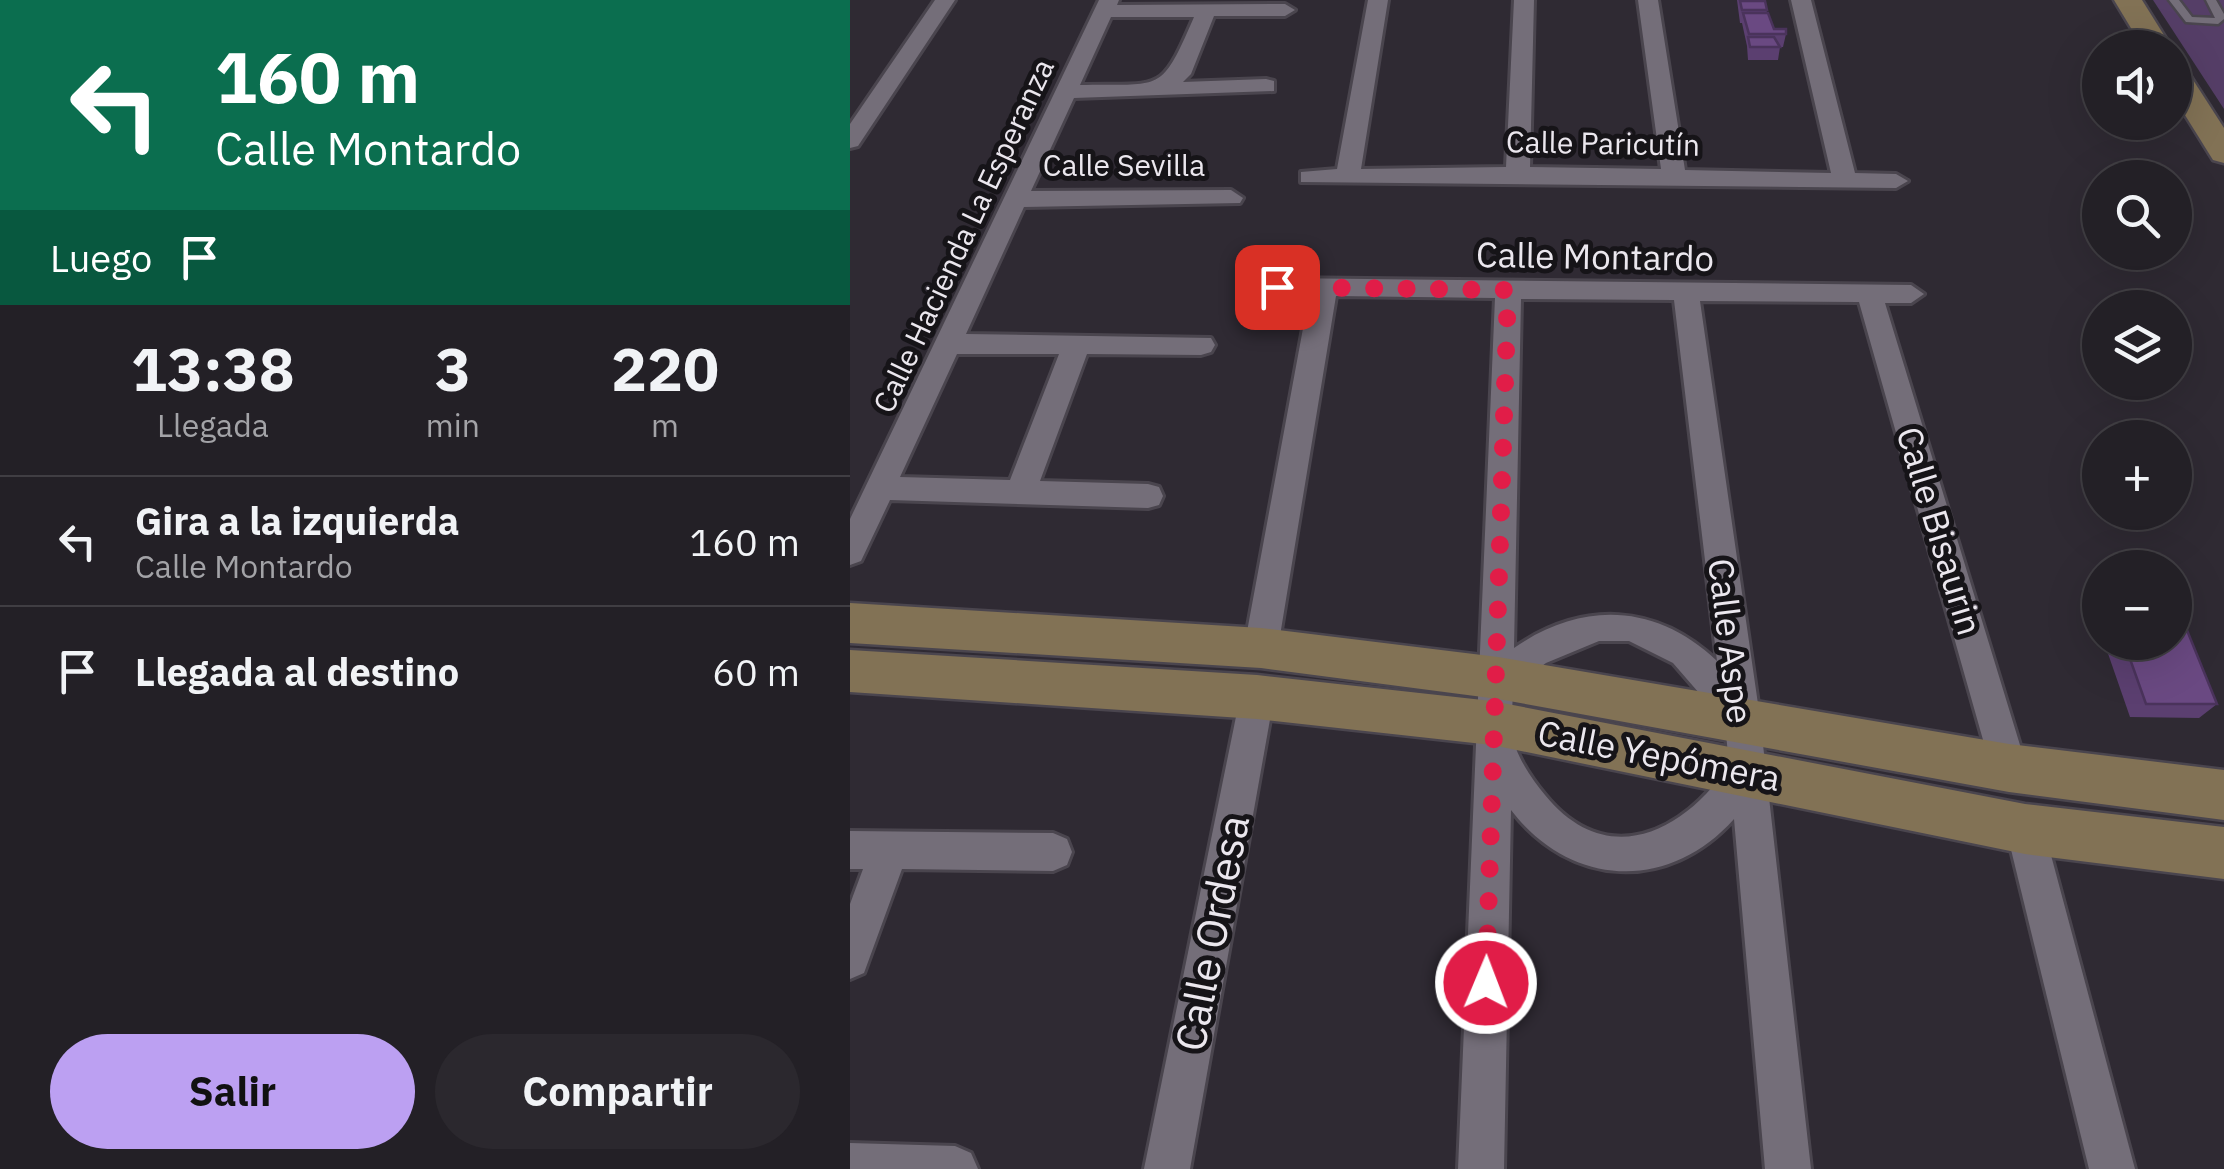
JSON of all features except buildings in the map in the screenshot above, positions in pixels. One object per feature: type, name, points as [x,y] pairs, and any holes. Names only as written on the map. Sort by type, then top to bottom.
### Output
[{"type":"main road","points":[[2128,0],[2147,30]]},
{"type":"main road","points":[[2192,102],[2224,153]]},
{"type":"main road","name":"Calle Yepómera","points":[[850,623],[1262,648],[1495,700],[1745,772],[2024,830],[2224,853]]},
{"type":"main road","name":"Calle Yepómera","points":[[850,671],[1257,698],[1495,700],[1742,718],[2010,768],[2224,795]]},
{"type":"street","points":[[850,141],[944,0]]},
{"type":"street","points":[[1348,175],[1378,0]]},
{"type":"street","points":[[1518,174],[1524,0]]},
{"type":"street","points":[[1648,0],[1674,177]]},
{"type":"street","points":[[1801,0],[1845,180]]},
{"type":"street","points":[[1107,5],[1206,11],[1285,10]]},
{"type":"street","name":"Calle Hacienda La Esperanza","points":[[850,552],[1107,5]]},
{"type":"street","points":[[1162,86],[1180,74],[1206,11]]},
{"type":"street","points":[[1068,92],[1162,86],[1266,86]]},
{"type":"street","name":"Calle Paricutín","points":[[1309,177],[1518,174],[1896,181]]},
{"type":"street","name":"Calle Sevilla","points":[[1017,199],[1231,198]]},
{"type":"street","name":"Calle Montardo","points":[[1277,287],[1912,294]]},
{"type":"street","points":[[1262,648],[1324,288]]},
{"type":"street","points":[[1481,1169],[1508,290]]},
{"type":"street","name":"Calle Aspe","points":[[1686,294],[1742,718],[1788,1169]]},
{"type":"street","name":"Calle Bisaurin","points":[[1868,294],[2010,768]]},
{"type":"street","points":[[951,344],[1201,345]]},
{"type":"street","points":[[1022,490],[1078,344]]},
{"type":"street","points":[[882,488],[1148,496]]},
{"type":"street","points":[[1742,718],[1718,683],[1669,639],[1610,625],[1573,630],[1538,646],[1495,700],[1507,778],[1530,810],[1566,840],[1608,854],[1658,851],[1695,831],[1723,807],[1745,772]]},
{"type":"street","name":"Calle Ordesa","points":[[1167,1169],[1257,698]]},
{"type":"street","points":[[2024,830],[2112,1169]]},
{"type":"street","points":[[850,958],[869,850],[1053,852]]},
{"type":"street","points":[[850,1166],[955,1169]]},
{"type":"lane","points":[[2174,0],[2189,20],[2218,22],[2221,17],[2210,0]]},
{"type":"shaded area","points":[[2153,0],[2224,0],[2224,109],[2192,60],[2192,30],[2173,30]]},
{"type":"route","points":[[1277,287],[1508,290],[1486,983]]}]
